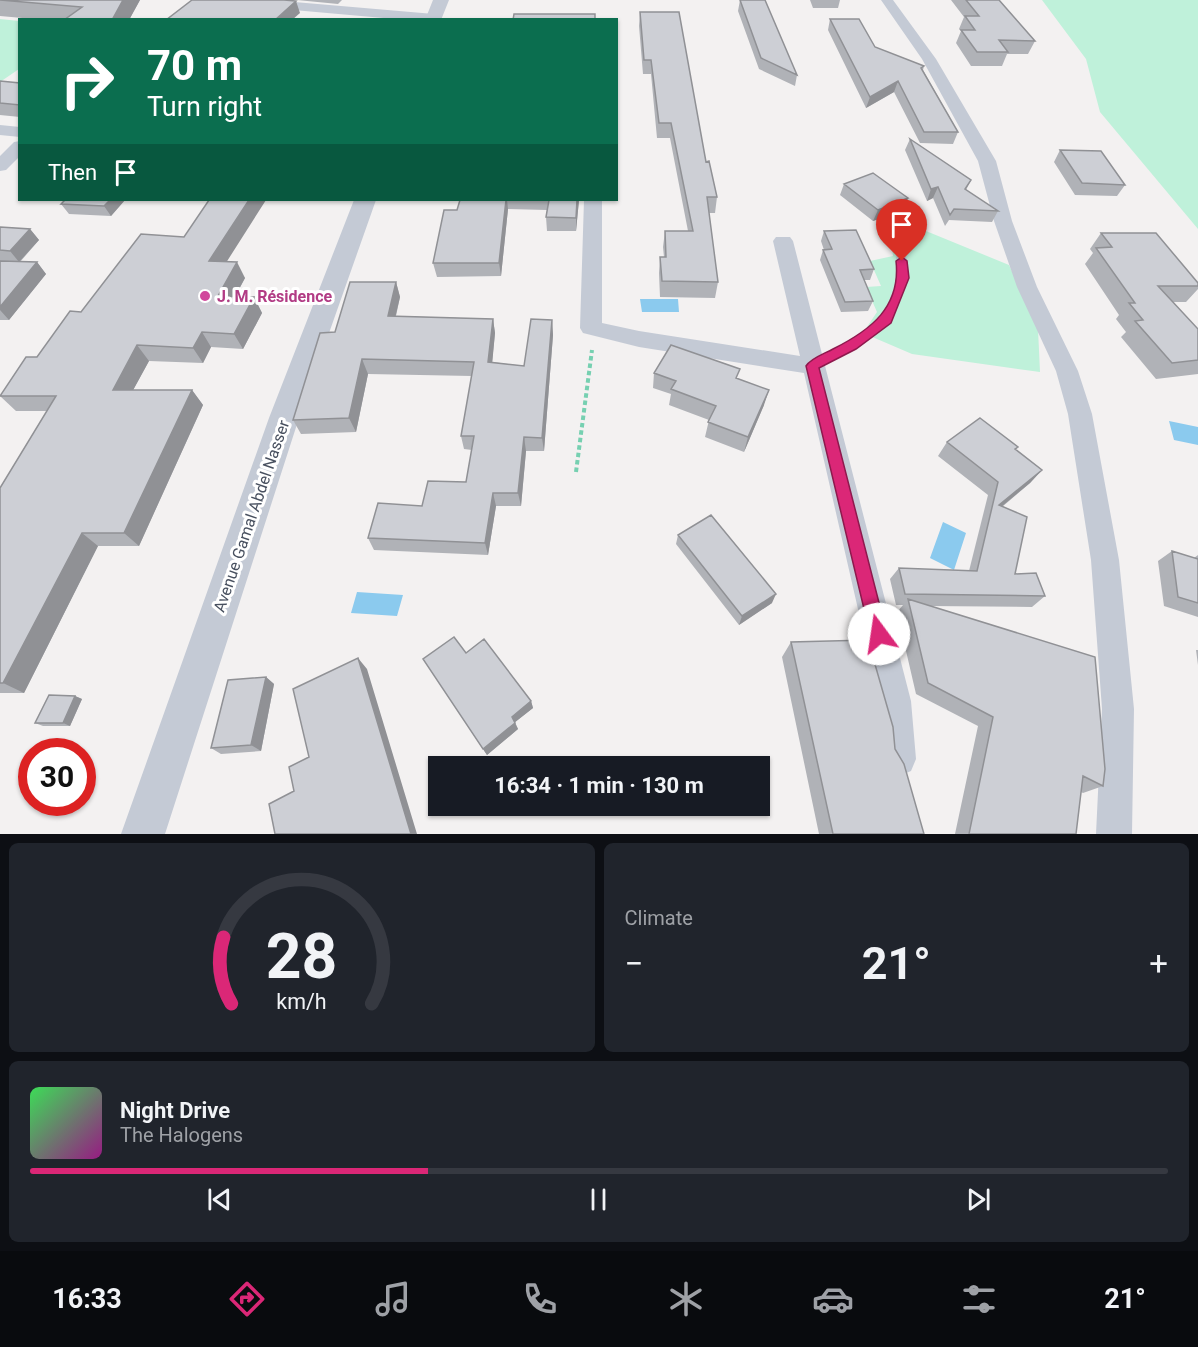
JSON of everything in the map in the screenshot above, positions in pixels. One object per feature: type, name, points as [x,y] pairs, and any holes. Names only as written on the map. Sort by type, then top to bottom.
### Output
[{"type":"street","points":[[227,0],[423,18]]},
{"type":"street","points":[[434,18],[441,0]]},
{"type":"street","points":[[887,0],[929,59],[987,161],[1003,221],[1027,286],[1066,371],[1080,414],[1105,560],[1118,709],[1114,834]]},
{"type":"street","points":[[0,130],[18,132]]},
{"type":"street","points":[[0,166],[18,148]]},
{"type":"street","name":"Avenue Gamal Abdel Nasser","points":[[143,834],[284,418],[365,201]]},
{"type":"street","points":[[593,201],[591,328],[639,339],[812,366]]},
{"type":"street","points":[[783,241],[895,701],[899,759]]},
{"type":"lane","points":[[812,366],[851,345],[887,320],[903,278],[900,243]]},
{"type":"path","points":[[576,472],[592,355],[591,328]]},
{"type":"green space","points":[[1042,0],[1198,0],[1198,229],[1100,112],[1086,59]]},
{"type":"green space","points":[[0,19],[18,21],[18,70],[0,82]]},
{"type":"green space","points":[[926,231],[1009,265],[1038,329],[1040,372],[912,354],[863,333],[877,312],[866,287],[881,286],[870,261],[893,256],[890,233]]},
{"type":"water","points":[[640,299],[678,299],[679,312],[642,312]]},
{"type":"water","points":[[1169,421],[1198,427],[1198,445],[1174,440]]},
{"type":"water","points":[[943,522],[966,533],[954,570],[930,558]]},
{"type":"water","points":[[357,592],[403,595],[397,616],[351,613]]},
{"type":"building","points":[[0,0],[123,0],[113,18],[67,18],[82,7]]},
{"type":"building","points":[[192,0],[296,1],[277,18],[169,18]]},
{"type":"building","points":[[740,0],[765,0],[797,75],[761,58]]},
{"type":"building","points":[[966,0],[999,0],[1035,41],[999,40],[1008,52],[977,52],[961,30],[975,30],[965,16],[979,16]]},
{"type":"building","points":[[640,12],[679,12],[706,162],[709,161],[717,197],[707,197],[718,282],[662,281],[660,257],[666,257],[665,231],[693,231],[671,123],[659,123],[651,60],[644,60]]},
{"type":"building","points":[[514,14],[595,14],[595,18],[513,18]]},
{"type":"building","points":[[830,19],[859,19],[875,47],[924,66],[921,68],[958,132],[924,132],[898,81],[870,97]]},
{"type":"building","points":[[0,81],[18,83],[18,105],[0,103]]},
{"type":"building","points":[[910,139],[971,180],[965,189],[998,211],[954,209],[950,215],[938,187],[931,189]]},
{"type":"building","points":[[1060,150],[1101,151],[1125,185],[1082,183]]},
{"type":"building","points":[[873,173],[908,198],[878,210],[844,184]]},
{"type":"building","points":[[64,201],[109,201],[104,206],[61,204]]},
{"type":"building","points":[[208,201],[248,201],[209,261],[237,262],[218,296],[254,297],[234,334],[202,332],[193,348],[137,345],[113,390],[192,390],[124,533],[82,533],[3,683],[0,683],[0,488],[56,396],[0,396],[26,357],[37,357],[70,311],[81,312],[141,234],[184,237]]},
{"type":"building","points":[[460,201],[506,201],[499,263],[433,263],[444,210],[457,210]]},
{"type":"building","points":[[549,201],[577,201],[576,218],[546,217]]},
{"type":"building","points":[[0,227],[30,229],[10,251],[0,250]]},
{"type":"building","points":[[856,230],[874,269],[860,270],[873,301],[845,302],[823,250],[832,249],[824,231]]},
{"type":"building","points":[[1101,233],[1156,233],[1198,283],[1198,286],[1158,286],[1198,329],[1198,360],[1172,363],[1135,321],[1143,320],[1129,303],[1135,303],[1096,248],[1112,247]]},
{"type":"building","points":[[0,261],[37,262],[0,307]]},
{"type":"building","points":[[350,282],[396,282],[388,316],[493,319],[488,362],[524,366],[531,319],[552,320],[542,438],[524,437],[518,493],[493,493],[485,543],[368,538],[378,503],[422,506],[428,481],[466,482],[474,436],[461,436],[474,362],[362,359],[349,418],[293,420],[320,333],[335,332]]},
{"type":"building","points":[[671,345],[740,369],[736,378],[769,390],[748,437],[708,422],[716,406],[671,389],[676,381],[654,373]]},
{"type":"building","points":[[980,418],[1018,447],[1015,449],[1042,470],[999,505],[1027,517],[1015,574],[1036,573],[1045,596],[905,594],[899,568],[977,571],[998,482],[947,442]]},
{"type":"building","points":[[711,515],[776,594],[742,616],[678,535]]},
{"type":"building","points":[[1172,551],[1198,559],[1198,603],[1178,597]]},
{"type":"building","points":[[908,599],[1095,657],[1105,769],[1103,786],[1083,776],[1076,834],[969,834],[993,717],[928,683]]},
{"type":"building","points":[[454,637],[466,653],[484,639],[531,701],[512,717],[515,723],[483,749],[423,659]]},
{"type":"building","points":[[868,640],[893,727],[895,749],[904,764],[924,834],[833,834],[791,642]]},
{"type":"building","points":[[358,658],[411,834],[275,834],[269,804],[294,791],[289,767],[309,757],[293,689]]},
{"type":"building","points":[[266,677],[251,745],[211,748],[228,680]]},
{"type":"building","points":[[49,695],[75,696],[63,723],[35,723]]},
{"type":"place","name":"J. M. Résidence","points":[[205,296]]},
{"type":"route","points":[[879,634],[812,366],[851,345],[887,320],[903,278],[902,261]]}]
